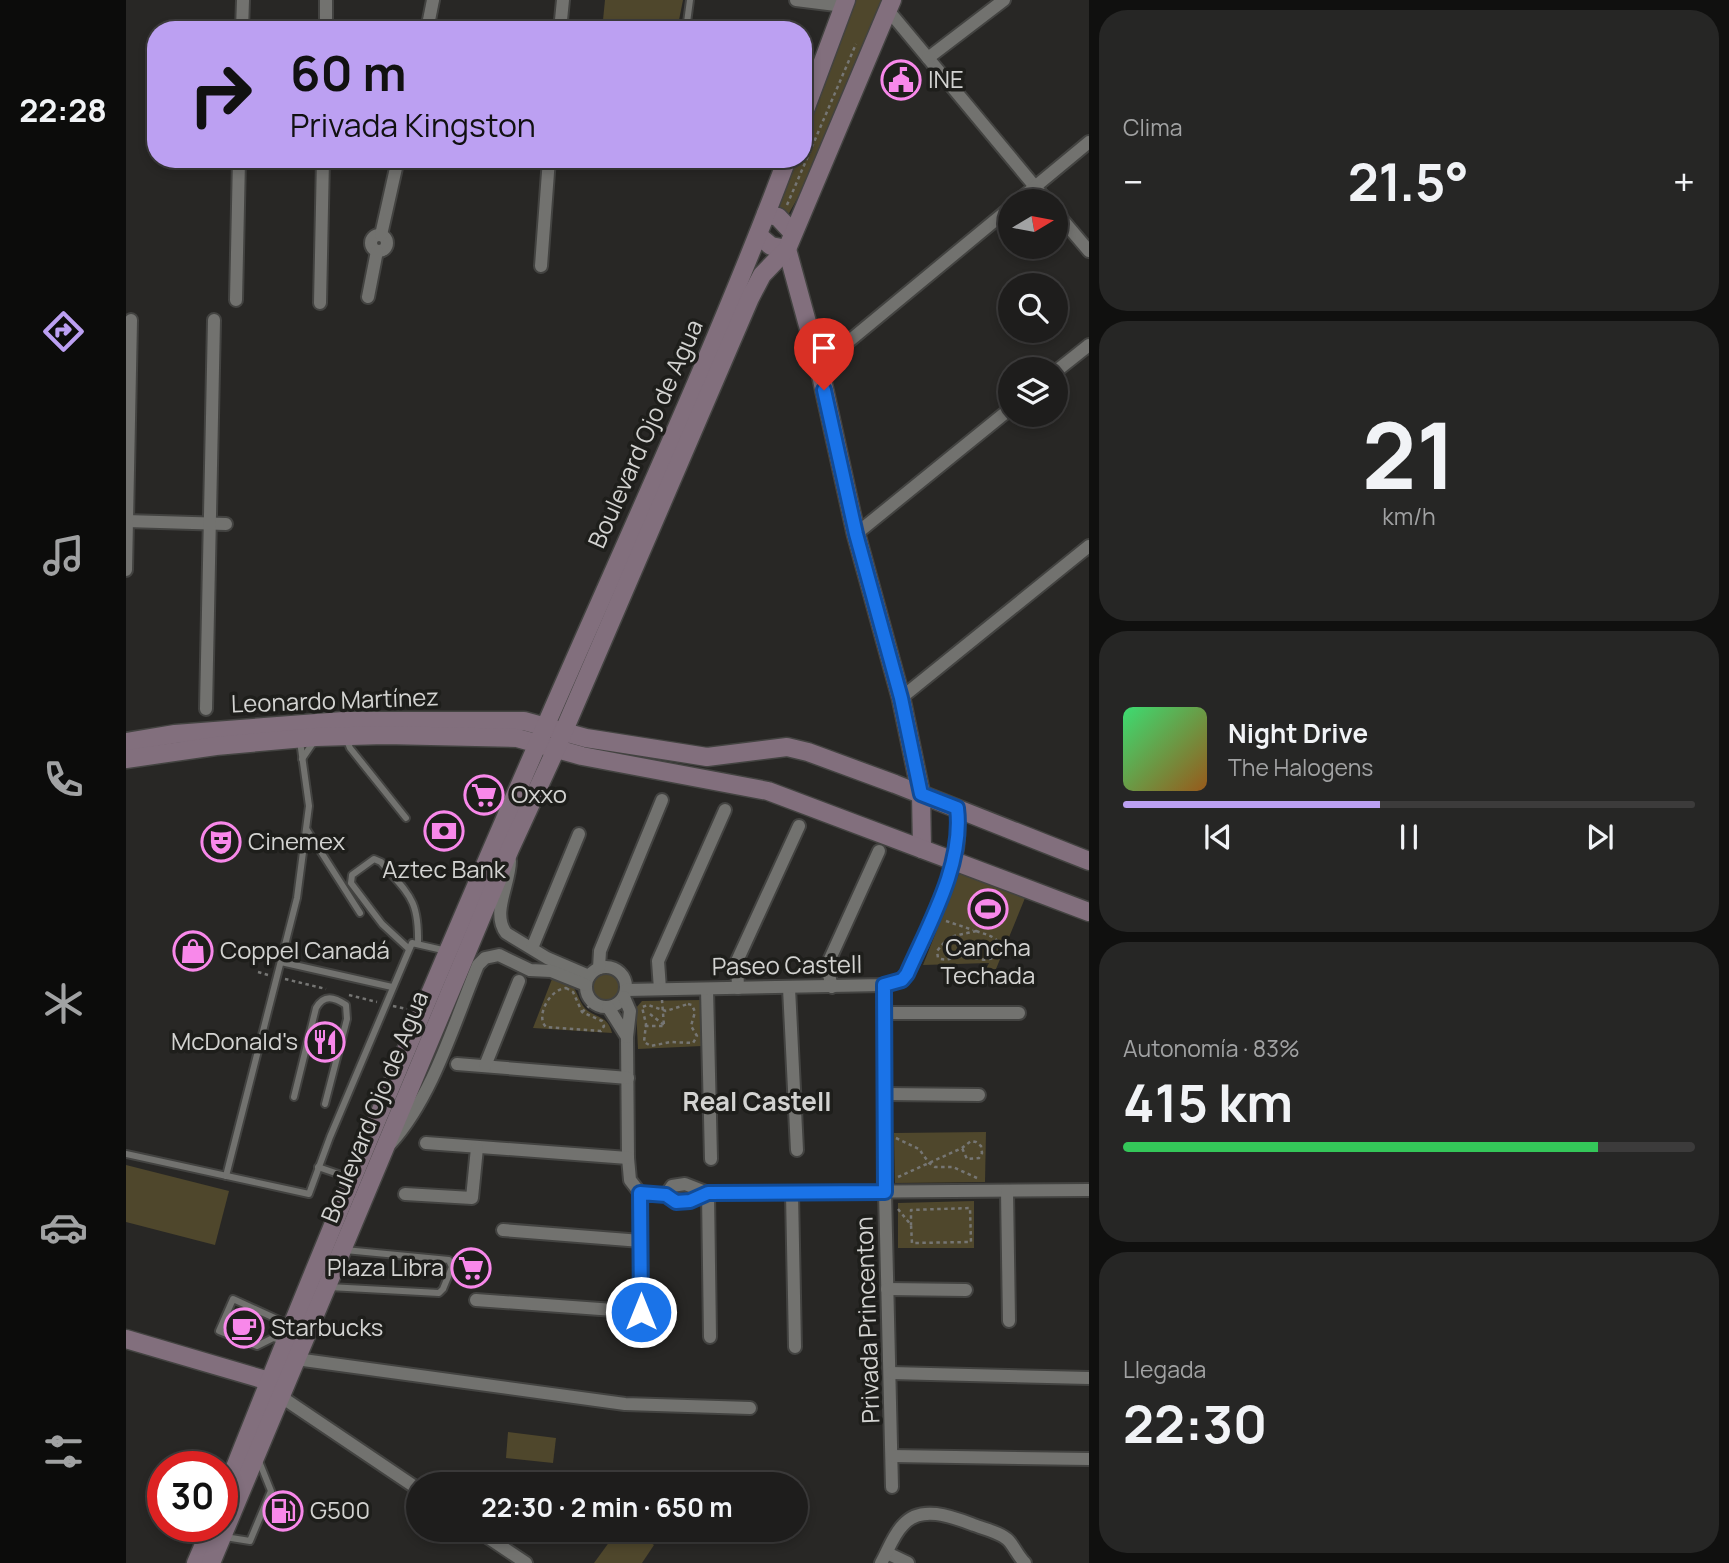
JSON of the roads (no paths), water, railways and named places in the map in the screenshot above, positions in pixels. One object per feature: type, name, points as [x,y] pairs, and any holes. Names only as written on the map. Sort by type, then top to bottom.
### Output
[{"type":"main road","points":[[812,91],[845,3]]},
{"type":"main road","name":"Boulevard Ojo de Agua","points":[[238,1459],[289,1334],[361,1182],[447,951],[550,737],[750,298],[762,275],[790,241],[890,5]]},
{"type":"main road","name":"Boulevard Ojo de Agua","points":[[238,1488],[256,1454],[343,1250],[361,1182],[381,1154],[510,849],[550,737],[758,235],[775,213],[784,168]]},
{"type":"main road","points":[[775,213],[790,241],[856,534],[901,698],[921,794],[922,849]]},
{"type":"main road","points":[[758,235],[771,246],[790,241]]},
{"type":"main road","name":"Leonardo Martínez","points":[[126,759],[313,733],[524,721],[550,737]]},
{"type":"main road","points":[[280,725],[313,733]]},
{"type":"main road","name":"Leonardo Martínez","points":[[126,742],[175,734],[280,725],[345,737],[550,737]]},
{"type":"main road","points":[[550,737],[586,738],[707,757],[787,747],[808,752],[921,794],[1088,861]]},
{"type":"main road","points":[[550,737],[582,756],[768,791],[1088,912]]},
{"type":"main road","points":[[126,1339],[269,1381],[280,1396]]},
{"type":"main road","name":"Boulevard Ojo de Agua","points":[[196,1563],[208,1542]]},
{"type":"main road","name":"Boulevard Ojo de Agua","points":[[211,1563],[214,1542]]},
{"type":"street","points":[[243,0],[243,21]]},
{"type":"street","points":[[326,0],[326,21]]},
{"type":"street","points":[[428,21],[433,0]]},
{"type":"street","points":[[561,21],[563,0]]},
{"type":"street","points":[[796,0],[845,3]]},
{"type":"street","points":[[928,58],[1004,0]]},
{"type":"street","points":[[890,5],[928,58],[1035,187]]},
{"type":"street","points":[[1033,189],[1088,142]]},
{"type":"street","points":[[236,300],[239,168]]},
{"type":"street","points":[[320,303],[323,168]]},
{"type":"street","points":[[368,297],[377,251],[383,250],[387,245],[386,239],[381,235],[396,168]]},
{"type":"street","points":[[541,266],[548,168]]},
{"type":"street","points":[[818,366],[998,218]]},
{"type":"street","points":[[1068,227],[1088,251]]},
{"type":"street","points":[[126,570],[131,320]]},
{"type":"street","points":[[206,709],[214,320]]},
{"type":"street","points":[[1068,361],[1088,345]]},
{"type":"street","points":[[856,534],[998,419]]},
{"type":"street","points":[[127,521],[226,524]]},
{"type":"street","points":[[901,698],[1088,546]]},
{"type":"street","points":[[629,1033],[608,1007],[593,1003],[586,992],[662,800]]},
{"type":"street","name":"Paseo Castell","points":[[625,994],[660,989],[884,985],[902,980],[907,974],[955,861],[957,808]]},
{"type":"street","points":[[660,989],[659,961],[725,810]]},
{"type":"street","points":[[738,988],[737,961],[799,826]]},
{"type":"street","points":[[532,948],[579,834]]},
{"type":"street","points":[[510,849],[510,869],[500,912],[502,927],[506,933],[547,958],[591,976]]},
{"type":"street","points":[[832,987],[829,961],[879,850]]},
{"type":"street","points":[[381,1154],[408,1124],[422,1101],[478,965],[485,958],[499,955],[530,970],[591,976],[613,968],[619,971],[624,977],[630,1011],[628,1158],[631,1180],[640,1193],[641,1333]]},
{"type":"street","points":[[485,1066],[519,981]]},
{"type":"street","name":"Privada Princenton","points":[[884,985],[885,1187],[892,1487]]},
{"type":"street","points":[[789,988],[797,1150]]},
{"type":"street","points":[[706,989],[711,1159]]},
{"type":"street","points":[[608,1007],[620,1002],[625,994]]},
{"type":"street","points":[[885,1013],[1018,1013]]},
{"type":"street","points":[[457,1064],[628,1078]]},
{"type":"street","points":[[886,1094],[979,1095]]},
{"type":"street","points":[[426,1143],[628,1158]]},
{"type":"street","points":[[405,1194],[472,1198],[477,1148]]},
{"type":"street","points":[[640,1193],[666,1195],[672,1186],[685,1184],[708,1193],[792,1193],[885,1187],[982,1192],[1088,1190]]},
{"type":"street","points":[[1007,1191],[1009,1321]]},
{"type":"street","points":[[708,1193],[710,1337]]},
{"type":"street","points":[[792,1193],[795,1347]]},
{"type":"street","points":[[503,1230],[640,1241]]},
{"type":"street","points":[[887,1289],[966,1290]]},
{"type":"street","points":[[476,1300],[641,1312]]},
{"type":"street","points":[[296,1359],[625,1404],[750,1408]]},
{"type":"street","points":[[891,1373],[1088,1378]]},
{"type":"street","points":[[280,1396],[406,1481]]},
{"type":"street","points":[[892,1456],[1088,1459]]},
{"type":"street","points":[[908,1563],[884,1558],[901,1526],[908,1519],[939,1513],[1009,1540],[1018,1560]]},
{"type":"street","points":[[495,1542],[526,1563]]},
{"type":"lane","points":[[687,21],[690,0]]},
{"type":"lane","points":[[226,1176],[297,898],[309,806],[302,759],[313,733]]},
{"type":"lane","points":[[302,759],[313,733]]},
{"type":"lane","points":[[345,737],[350,748],[406,818]]},
{"type":"lane","points":[[306,828],[360,913]]},
{"type":"lane","points":[[409,949],[382,925],[351,883],[352,875],[374,859],[381,862],[414,901],[418,944]]},
{"type":"lane","points":[[126,1154],[309,1194],[412,943],[447,951]]},
{"type":"lane","points":[[281,962],[392,987]]},
{"type":"lane","points":[[295,1097],[316,1008],[319,1002],[327,997],[337,999],[346,1004],[347,1019],[325,1104]]},
{"type":"lane","points":[[318,1167],[361,1182]]},
{"type":"lane","points":[[328,1287],[439,1293],[452,1267],[449,1260],[343,1250]]},
{"type":"lane","points":[[233,1299],[289,1334],[272,1338],[257,1346],[219,1331],[233,1299]]},
{"type":"lane","points":[[238,1538],[250,1541],[271,1491],[256,1454]]},
{"type":"place","name":"INE","points":[[901,80]]},
{"type":"place","name":"Oxxo","points":[[484,795]]},
{"type":"place","name":"Aztec Bank","points":[[444,831]]},
{"type":"place","name":"Cinemex","points":[[221,842]]},
{"type":"place","name":"Cancha Techada","points":[[988,909]]},
{"type":"place","name":"Coppel Canadá","points":[[193,951]]},
{"type":"place","name":"McDonald's","points":[[325,1042]]},
{"type":"place","name":"Plaza Libra","points":[[471,1268]]},
{"type":"place","name":"Starbucks","points":[[244,1328]]},
{"type":"place","name":"G500","points":[[283,1511]]},
{"type":"district","name":"Real Castell","points":[[757,1102]]}]
